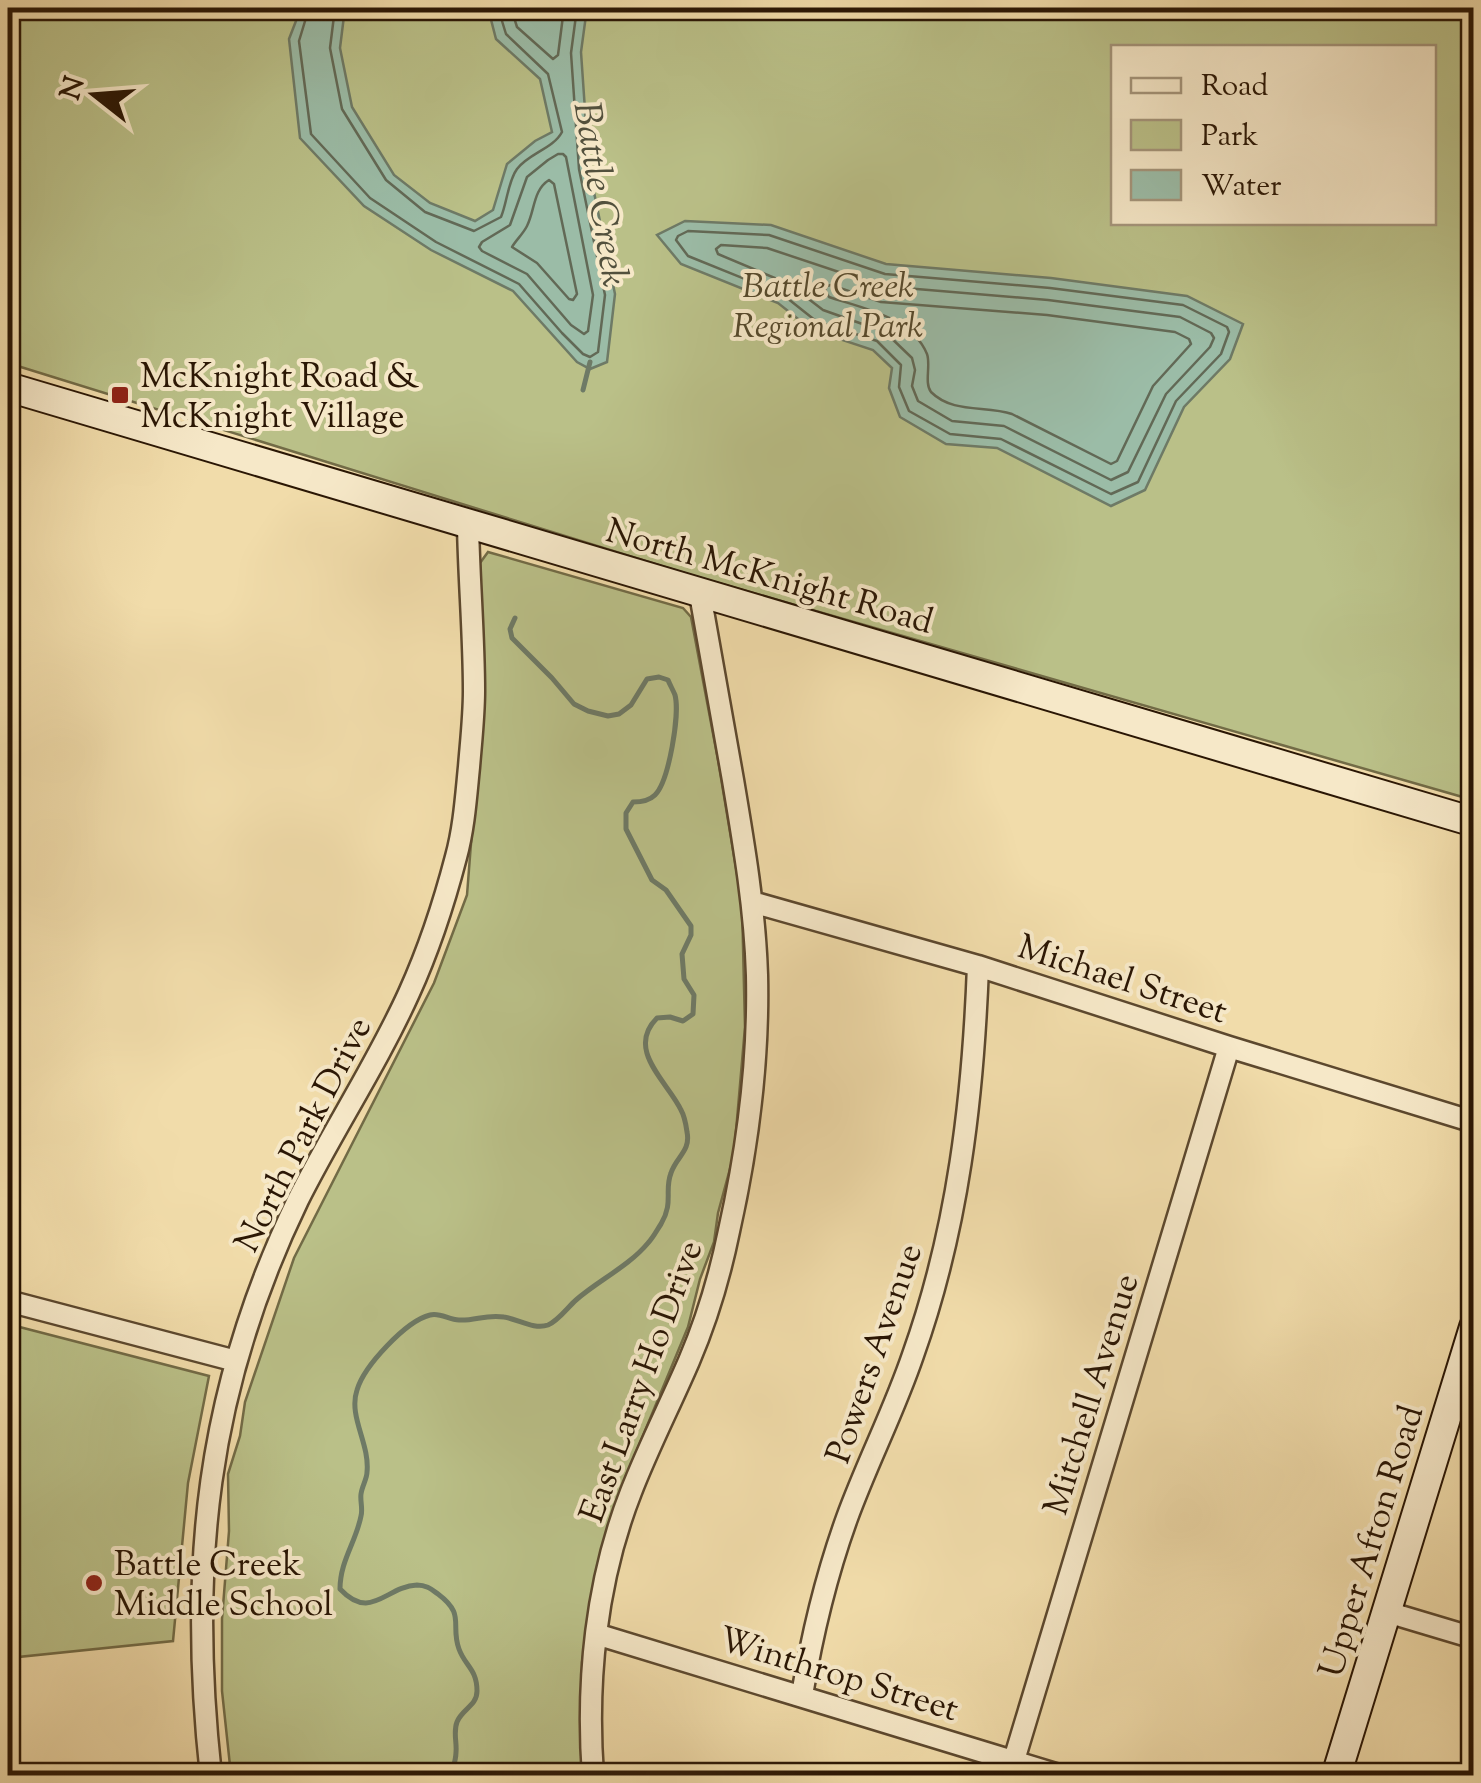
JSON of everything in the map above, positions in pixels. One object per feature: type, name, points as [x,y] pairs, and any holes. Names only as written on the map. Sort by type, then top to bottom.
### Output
[{"type":"main road","name":"North McKnight Road","points":[[8,385],[1474,822]]},
{"type":"main road","name":"Upper Afton Road","points":[[1336,1776],[1387,1612],[1465,1391],[1474,1327]]},
{"type":"street","name":"North Park Drive","points":[[212,1776],[201,1645],[202,1560],[223,1410],[264,1279],[298,1201],[408,996],[458,852],[474,692],[468,525]]},
{"type":"street","name":"East Larry Ho Drive","points":[[594,1776],[591,1680],[613,1550],[630,1495],[691,1357],[714,1292],[752,1106],[757,974],[752,902],[700,594]]},
{"type":"street","name":"Michael Street","points":[[752,902],[978,966],[1474,1122]]},
{"type":"street","name":"Powers Avenue","points":[[802,1695],[813,1631],[847,1519],[914,1354],[949,1230],[970,1101],[978,966]]},
{"type":"street","name":"Mitchell Avenue","points":[[1014,1760],[1229,1047]]},
{"type":"street","points":[[8,1301],[236,1360]]},
{"type":"street","points":[[1387,1612],[1474,1638]]},
{"type":"street","name":"Winthrop Street","points":[[596,1634],[1062,1776]]},
{"type":"green space","name":"Battle Creek Regional Park","points":[[8,8],[1473,8],[1473,800],[694,576],[8,363]]},
{"type":"green space","points":[[488,552],[683,608],[691,617],[742,904],[745,1027],[734,1154],[714,1242],[688,1327],[628,1472],[599,1563],[582,1662],[583,1775],[231,1775],[222,1691],[228,1474],[245,1402],[294,1258],[434,983],[467,895],[484,676],[480,563]]},
{"type":"green space","name":"Battle Creek Middle School","points":[[8,1324],[209,1376],[188,1483],[173,1641],[8,1658]]},
{"type":"water","points":[[301,8],[345,8],[340,48],[352,107],[394,175],[430,203],[475,221],[493,210],[507,164],[552,132],[540,79],[496,39],[488,8],[587,8],[581,52],[589,168],[615,294],[607,362],[590,369],[577,362],[513,291],[431,250],[364,206],[300,138],[289,39]]},
{"type":"water","points":[[685,221],[771,225],[886,264],[1051,278],[1187,296],[1243,324],[1230,359],[1184,407],[1145,490],[1111,506],[997,448],[946,444],[900,417],[889,388],[892,368],[873,350],[812,330],[778,303],[681,264],[657,235]]},
{"type":"waterway","name":"Battle Creek","points":[[583,390],[590,362]]},
{"type":"waterway","name":"Battle Creek","points":[[451,1776],[456,1726],[477,1691],[473,1673],[459,1649],[452,1608],[438,1594],[420,1585],[370,1602],[351,1598],[340,1589],[361,1516],[361,1494],[367,1475],[355,1410],[357,1390],[387,1346],[409,1326],[430,1315],[459,1320],[498,1316],[537,1326],[555,1320],[652,1239],[665,1216],[673,1167],[688,1139],[682,1113],[652,1066],[645,1042],[657,1018],[683,1021],[693,1014],[694,995],[684,979],[682,954],[691,926],[666,890],[652,880],[626,829],[626,813],[633,802],[653,797],[665,776],[675,731],[675,695],[668,680],[647,679],[631,705],[619,714],[608,716],[588,711],[574,704],[512,638],[510,629],[515,618]]},
{"type":"place","name":"McKnight Road & McKnight Village","points":[[120,395]]},
{"type":"place","name":"Battle Creek Middle School","points":[[94,1583]]}]
